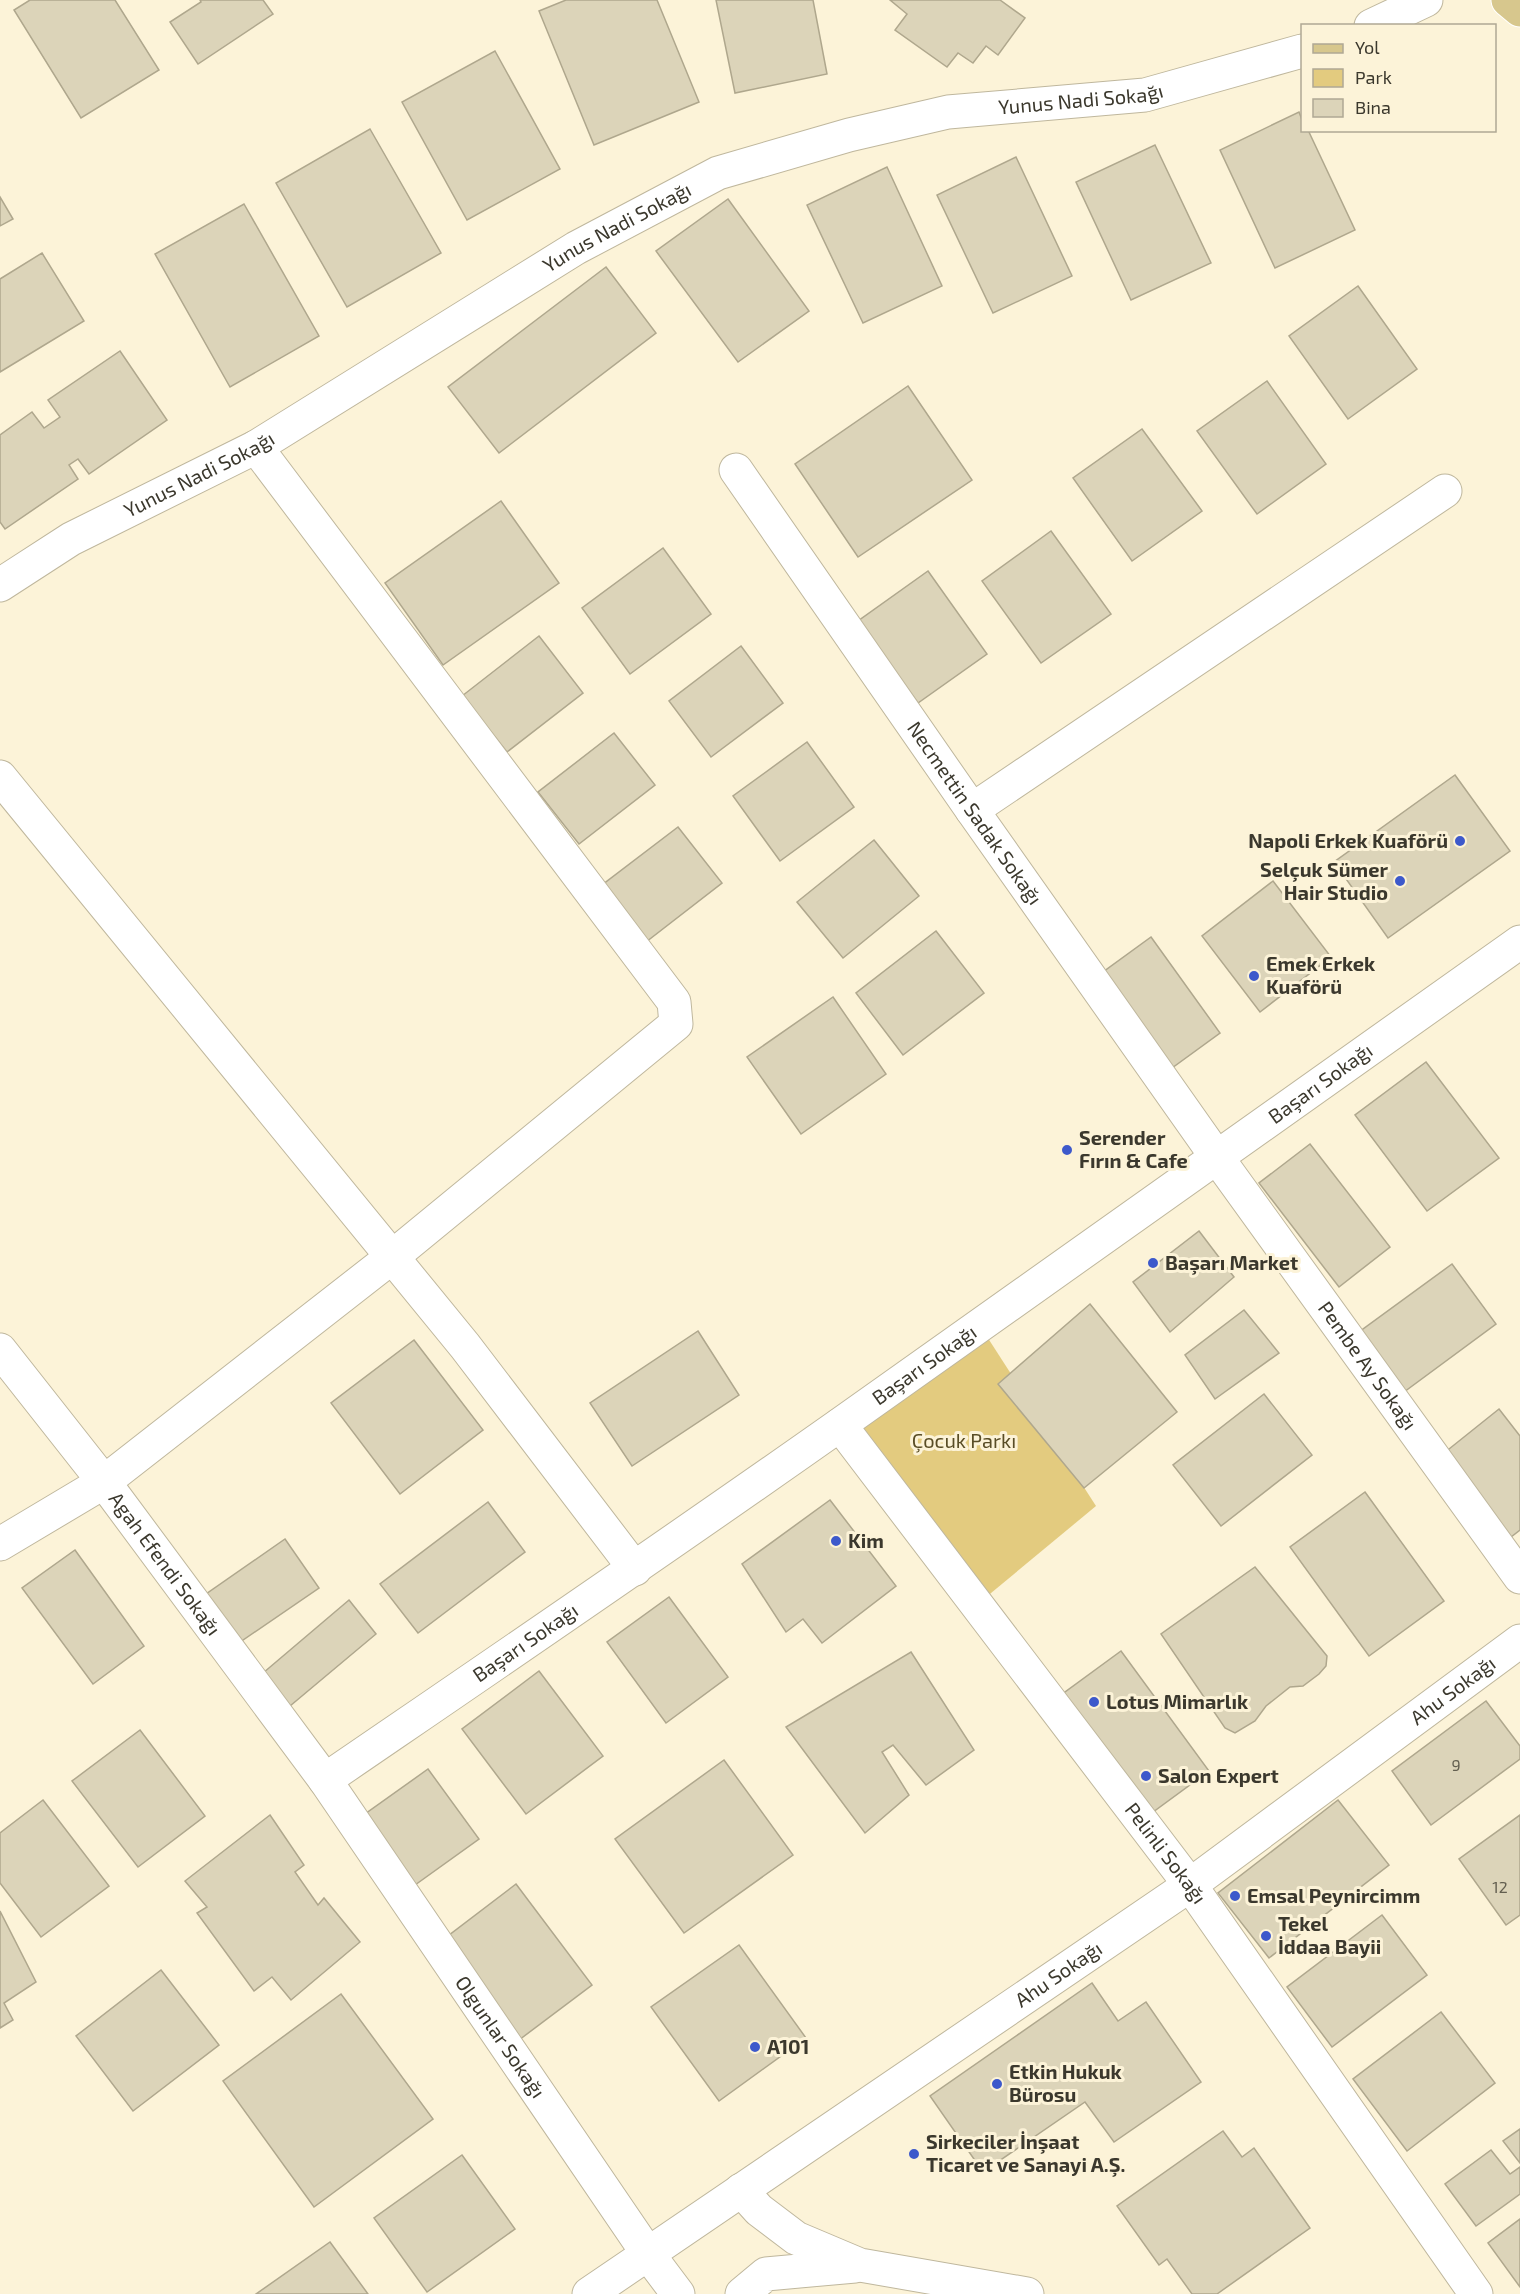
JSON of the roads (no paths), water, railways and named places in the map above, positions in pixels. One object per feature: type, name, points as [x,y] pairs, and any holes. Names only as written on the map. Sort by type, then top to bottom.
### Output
[{"type":"main road","points":[[1508,0],[1520,10]]},
{"type":"street","points":[[1375,14],[1426,0]]},
{"type":"street","name":"Yunus Nadi Sokağı","points":[[0,585],[71,539],[256,447],[576,248],[718,172],[849,135],[948,112],[1145,95],[1301,51]]},
{"type":"street","points":[[0,1544],[104,1482],[392,1257],[676,1024],[674,1002],[256,447]]},
{"type":"street","name":"Necmettin Sadak Sokağı","points":[[736,470],[1216,1156]]},
{"type":"street","points":[[972,810],[1445,491]]},
{"type":"street","points":[[0,777],[465,1346],[635,1569]]},
{"type":"street","name":"Başarı Sokağı","points":[[325,1780],[635,1569],[1520,942]]},
{"type":"street","name":"Pembe Ay Sokağı","points":[[1216,1156],[1520,1577]]},
{"type":"street","name":"Agah Efendi Sokağı","points":[[0,1350],[104,1482],[325,1780]]},
{"type":"street","name":"Pelinli Sokağı","points":[[840,1425],[1190,1885],[1476,2294]]},
{"type":"street","name":"Ahu Sokağı","points":[[590,2294],[1190,1885],[1520,1641]]},
{"type":"street","name":"Olgunlar Sokağı","points":[[325,1780],[648,2254],[678,2294]]},
{"type":"street","points":[[741,2190],[759,2210],[796,2238],[860,2265],[1027,2294]]},
{"type":"street","points":[[742,2294],[766,2274],[860,2265]]},
{"type":"place","name":"Napoli Erkek Kuaförü","points":[[1460,841]]},
{"type":"place","name":"Selçuk Sümer Hair Studio","points":[[1400,881]]},
{"type":"place","name":"Emek Erkek Kuaförü","points":[[1254,976]]},
{"type":"place","name":"Serender Fırın & Cafe","points":[[1067,1150]]},
{"type":"place","name":"Başarı Market","points":[[1153,1263]]},
{"type":"place","name":"Kim","points":[[836,1541]]},
{"type":"place","name":"Lotus Mimarlık","points":[[1094,1702]]},
{"type":"place","name":"Salon Expert","points":[[1146,1776]]},
{"type":"place","name":"Emsal Peynircimm","points":[[1235,1896]]},
{"type":"place","name":"Tekel İddaa Bayii","points":[[1266,1936]]},
{"type":"place","name":"A101","points":[[755,2047]]},
{"type":"place","name":"Etkin Hukuk Bürosu","points":[[997,2084]]},
{"type":"place","name":"Sirkeciler İnşaat Ticaret ve Sanayi A.Ş.","points":[[914,2154]]},
{"type":"park label","name":"Çocuk Parkı","points":[[964,1441]]}]
